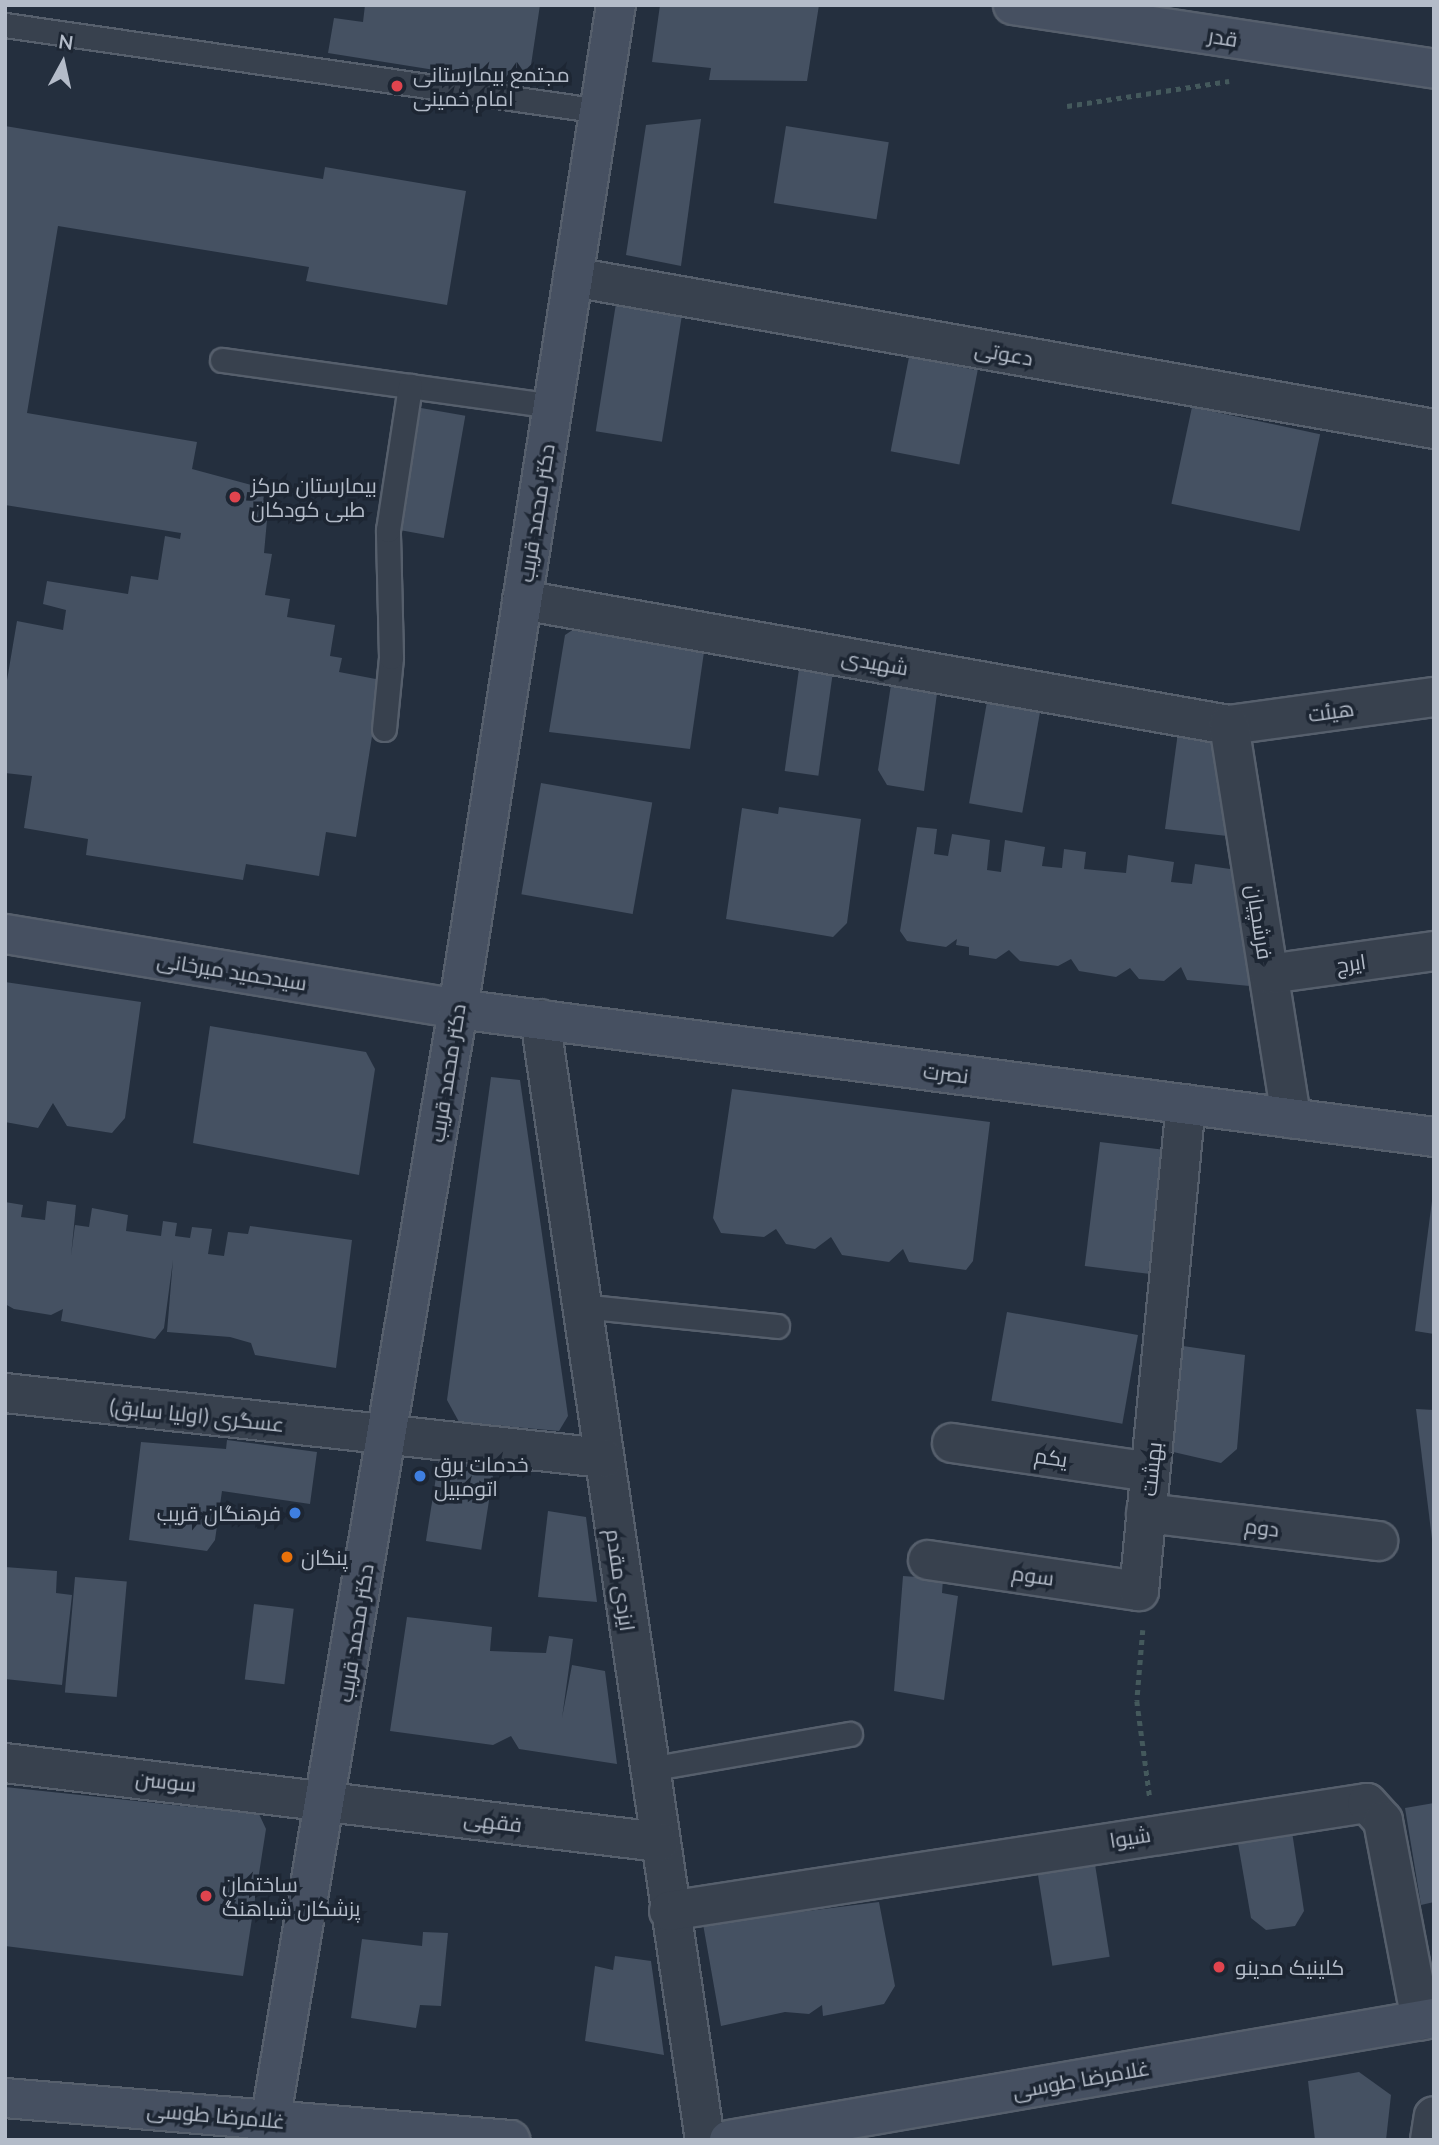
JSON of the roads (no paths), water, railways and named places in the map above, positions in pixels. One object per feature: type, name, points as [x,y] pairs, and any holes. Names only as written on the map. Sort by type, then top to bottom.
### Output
[{"type":"main road","name":"دکتر محمد قریب","points":[[269,2129],[327,1800],[458,1009],[616,5]]},
{"type":"main road","name":"قدر","points":[[1013,5],[1434,69]]},
{"type":"main road","name":"سیدحمید میرخانی","points":[[5,934],[458,1009]]},
{"type":"main road","name":"نصرت","points":[[458,1009],[1434,1137]]},
{"type":"main road","name":"غلامرضا طوسی","points":[[729,2140],[1427,2019]]},
{"type":"main road","name":"غلامرضا طوسی","points":[[5,2098],[269,2129],[510,2140]]},
{"type":"street","name":"دعوتی","points":[[573,277],[1434,429]]},
{"type":"street","name":"شهیدی","points":[[522,600],[1229,725]]},
{"type":"street","name":"هیئت","points":[[1229,725],[1434,697]]},
{"type":"street","name":"فرشچیان","points":[[1229,725],[1292,1118]]},
{"type":"street","name":"ایرج","points":[[1269,974],[1434,951]]},
{"type":"street","name":"ایزدی مقدم","points":[[540,1019],[669,1911],[705,2140]]},
{"type":"street","name":"بهشت","points":[[1139,1591],[1186,1104]]},
{"type":"street","name":"عسگری (اولیا سابق)","points":[[5,1394],[603,1458]]},
{"type":"street","name":"یکم","points":[[952,1443],[1150,1472]]},
{"type":"street","name":"دوم","points":[[1146,1513],[1378,1541]]},
{"type":"street","name":"سوم","points":[[928,1560],[1139,1591]]},
{"type":"street","name":"سوسن","points":[[5,1763],[327,1800]]},
{"type":"street","name":"فقهی","points":[[327,1800],[659,1842]]},
{"type":"street","name":"شیوا","points":[[669,1911],[1154,1833],[1372,1805],[1383,1821],[1427,2019]]},
{"type":"street","points":[[1430,2140],[1434,2116]]},
{"type":"lane","points":[[5,25],[600,111]]},
{"type":"lane","points":[[222,360],[553,406]]},
{"type":"lane","points":[[384,729],[391,657],[388,530],[410,386]]},
{"type":"lane","points":[[582,1306],[777,1326]]},
{"type":"lane","points":[[649,1769],[850,1734]]},
{"type":"place","name":"مجتمع بیمارستانی امام خمینی","points":[[397,86]]},
{"type":"place","name":"بیمارستان مرکز طبی کودکان","points":[[235,497]]},
{"type":"place","name":"خدمات برق اتومبیل","points":[[420,1476]]},
{"type":"place","name":"فرهنگان قریب","points":[[295,1513]]},
{"type":"place","name":"پنگان","points":[[287,1557]]},
{"type":"place","name":"ساختمان پزشکان شباهنگ","points":[[206,1896]]},
{"type":"place","name":"کلینیک مدینو","points":[[1219,1967]]}]
